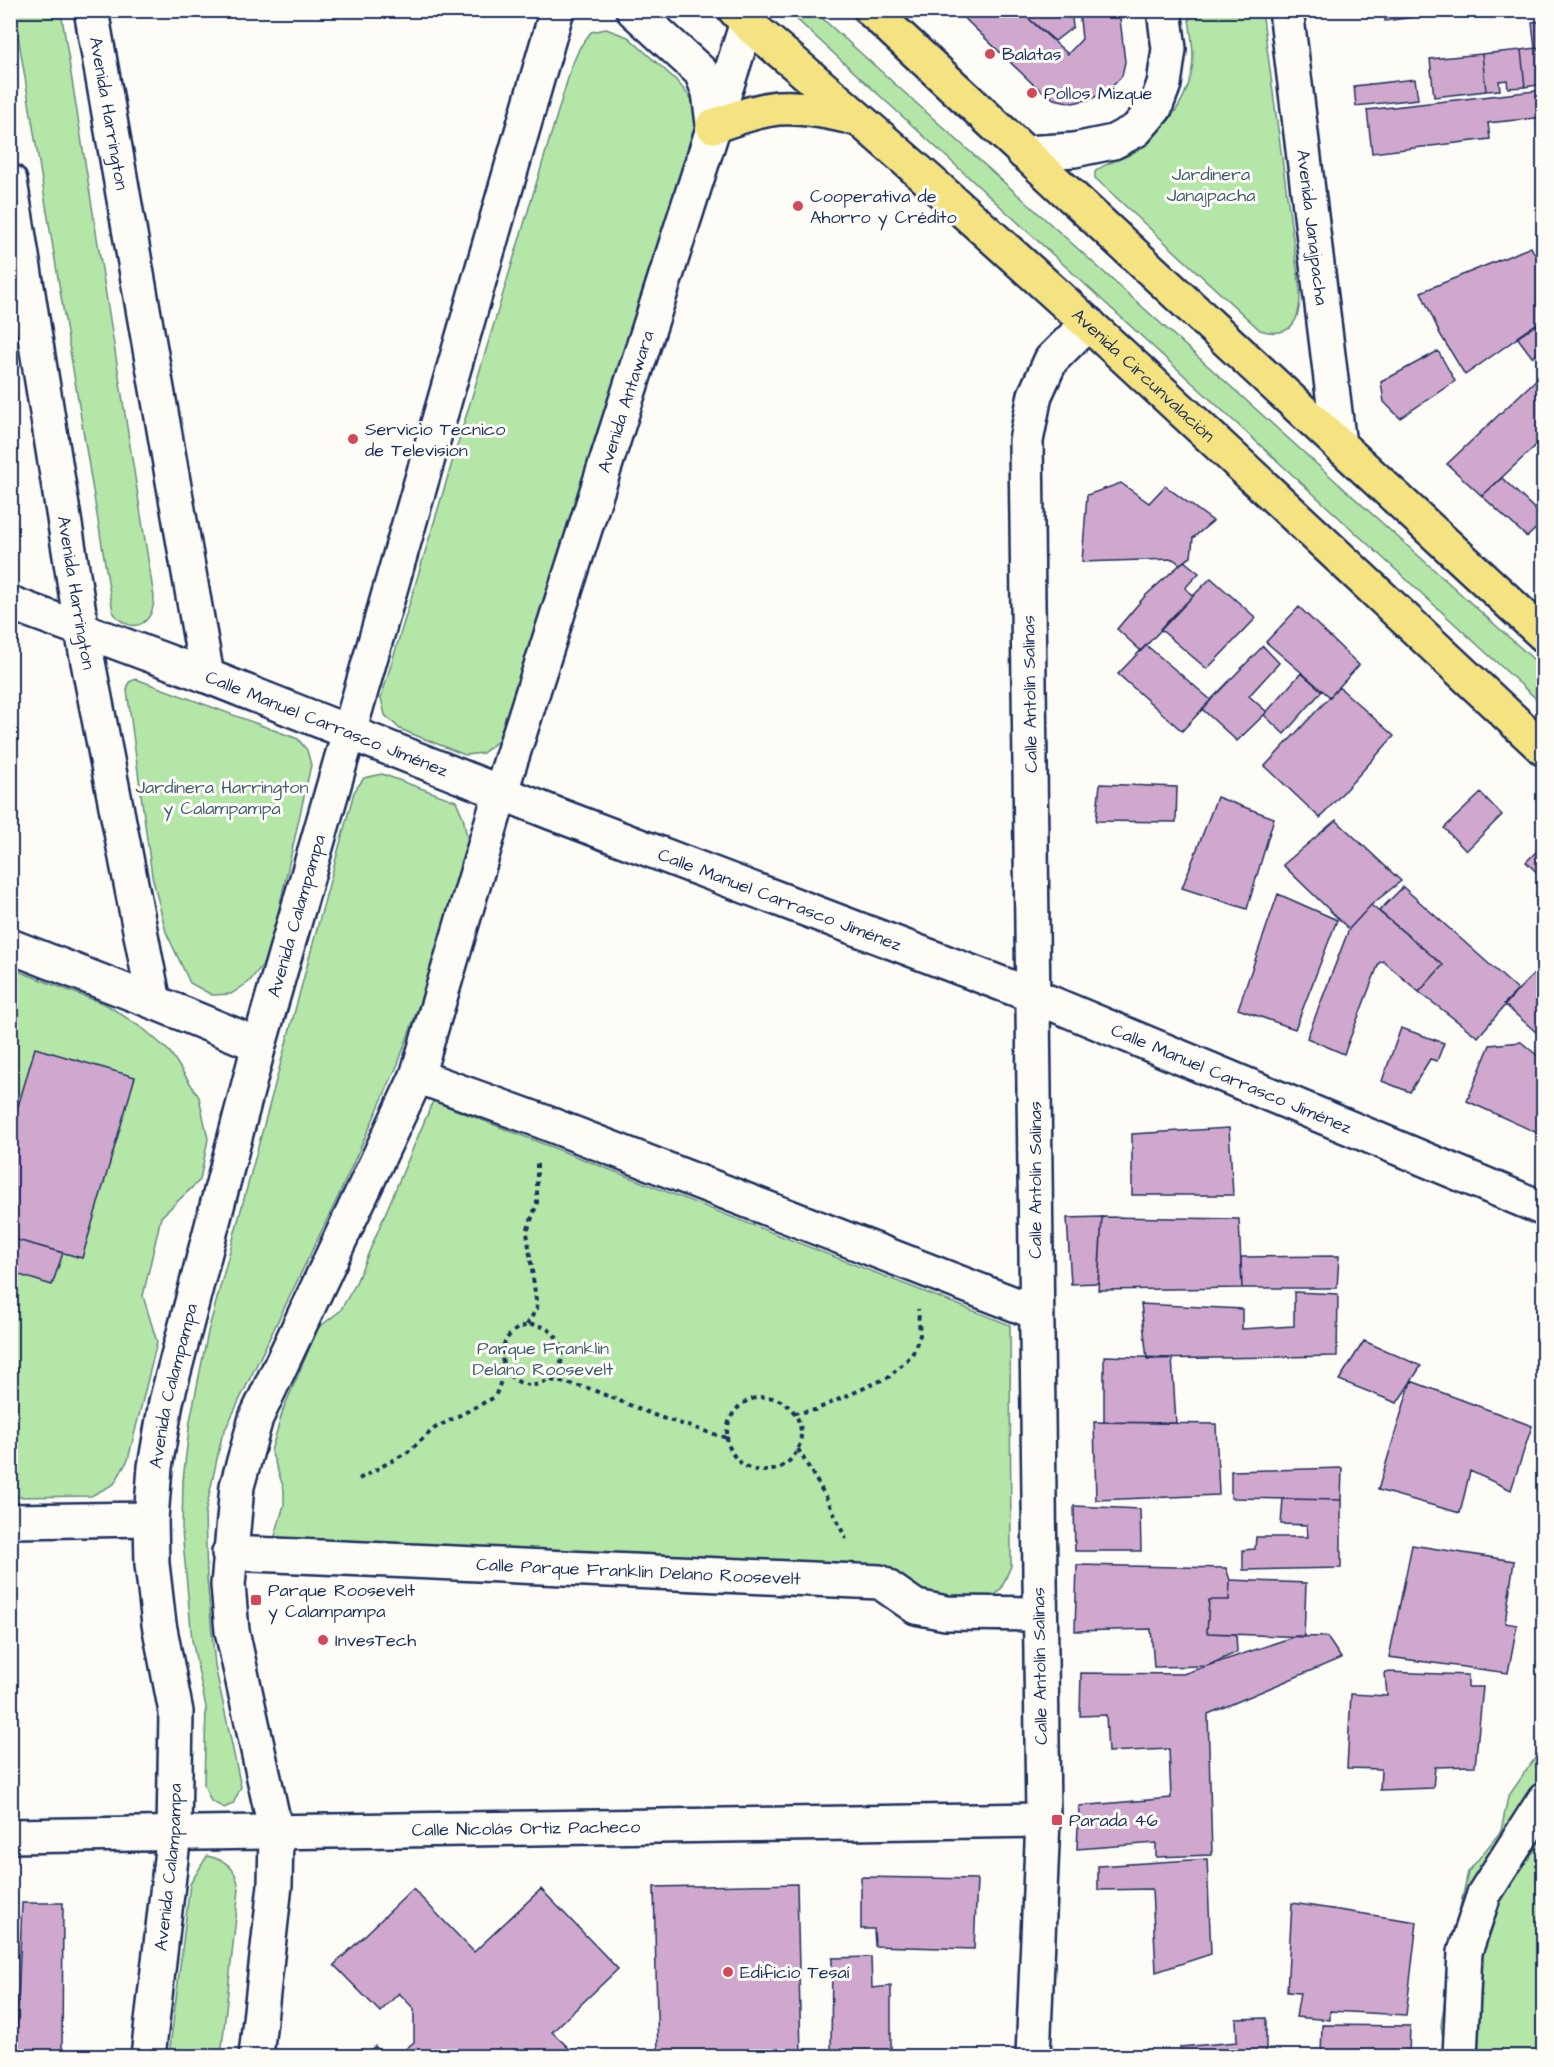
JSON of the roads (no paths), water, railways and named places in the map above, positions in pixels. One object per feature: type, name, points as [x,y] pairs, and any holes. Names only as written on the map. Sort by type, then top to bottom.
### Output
[{"type":"highway","points":[[872,10],[1544,635]]},
{"type":"highway","name":"Avenida Circunvalación","points":[[745,15],[1088,323],[1544,750]]},
{"type":"highway","points":[[713,126],[746,114],[777,108],[824,110],[862,120]]},
{"type":"street","name":"Avenida Harrington","points":[[91,10],[207,676]]},
{"type":"street","points":[[350,732],[554,22],[582,10]]},
{"type":"street","points":[[633,10],[701,72],[709,92],[713,126]]},
{"type":"street","points":[[1024,153],[1074,150],[1113,142],[1136,130],[1155,108],[1164,84],[1170,49],[1164,10]]},
{"type":"street","name":"Avenida Janajpacha","points":[[1286,10],[1339,445]]},
{"type":"street","name":"Avenida Antawara","points":[[501,791],[713,126],[745,15]]},
{"type":"street","name":"Avenida Harrington","points":[[10,181],[82,631],[154,1002]]},
{"type":"street","name":"Calle Antolín Salinas","points":[[1033,2056],[1043,1820],[1026,441],[1035,395],[1052,360],[1088,323]]},
{"type":"street","name":"Calle Manuel Carrasco Jiménez","points":[[10,603],[207,676],[550,812],[1034,996],[1544,1209]]},
{"type":"street","name":"Avenida Calampampa","points":[[148,2056],[174,1833],[176,1712],[159,1624],[152,1564],[151,1519],[154,1467],[166,1402],[259,1045],[350,732]]},
{"type":"street","points":[[256,2056],[275,1886],[276,1833],[232,1631],[228,1586],[229,1553],[237,1486],[256,1418],[417,1076],[501,791]]},
{"type":"street","points":[[10,946],[259,1045]]},
{"type":"street","points":[[417,1076],[536,1119],[1035,1312]]},
{"type":"street","points":[[10,1521],[151,1519]]},
{"type":"street","name":"Calle Parque Franklin Delano Roosevelt","points":[[229,1553],[880,1582],[916,1607],[946,1613],[1039,1614]]},
{"type":"street","points":[[1460,2056],[1465,1952],[1484,1894],[1544,1800]]},
{"type":"street","name":"Calle Nicolás Ortiz Pacheco","points":[[10,1836],[1043,1820]]},
{"type":"place","name":"Balatas","points":[[990,54]]},
{"type":"place","name":"Pollos Mizque","points":[[1032,93]]},
{"type":"place","name":"Cooperativa de Ahorro y Crédito","points":[[798,206]]},
{"type":"place","name":"Servicio Tecnico de Television","points":[[353,439]]},
{"type":"place","name":"Parque Roosevelt y Calampampa","points":[[256,1600]]},
{"type":"place","name":"InvesTech","points":[[323,1640]]},
{"type":"place","name":"Parada 46","points":[[1057,1820]]},
{"type":"place","name":"Edificio Tesaí","points":[[728,1972]]},
{"type":"park label","name":"Jardinera Janajpacha","points":[[1211,184]]},
{"type":"park label","name":"Jardinera Harrington y Calampampa","points":[[222,797]]},
{"type":"park label","name":"Parque Franklin Delano Roosevelt","points":[[543,1358]]}]
